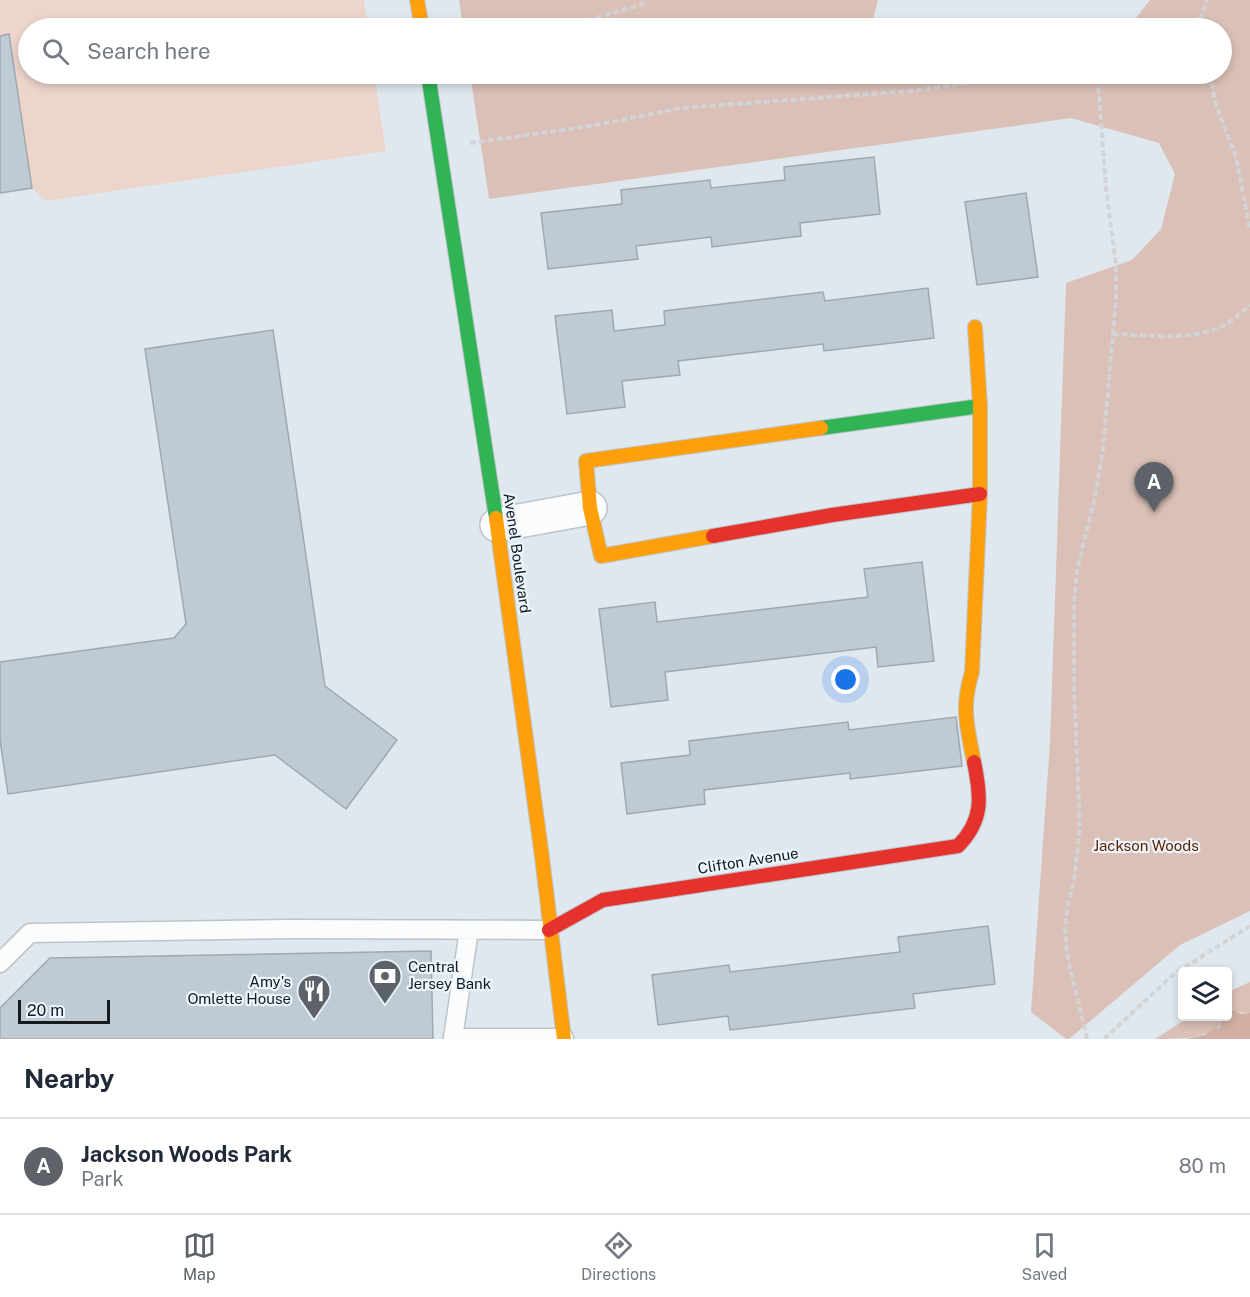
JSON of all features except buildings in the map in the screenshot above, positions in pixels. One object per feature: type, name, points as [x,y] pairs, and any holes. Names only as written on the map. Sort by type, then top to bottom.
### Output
[{"type":"street","points":[[417,0],[420,18]]},
{"type":"street","name":"Avenel Boulevard","points":[[431,84],[497,525],[564,1039]]},
{"type":"street","points":[[975,327],[980,406],[980,494],[832,515],[601,556],[590,508],[586,461],[980,406]]},
{"type":"street","name":"Clifton Avenue","points":[[549,930],[603,900],[958,846],[971,832],[978,813],[979,793],[964,712],[965,694],[972,672],[980,494]]},
{"type":"street","points":[[497,525],[590,508]]},
{"type":"lane","points":[[0,963],[30,933],[290,929],[549,930]]},
{"type":"lane","points":[[469,930],[453,1038],[564,1039]]},
{"type":"path","points":[[595,18],[647,0]]},
{"type":"path","points":[[1201,18],[1207,0]]},
{"type":"path","points":[[440,147],[591,126],[681,108],[911,91],[959,84]]},
{"type":"path","points":[[1088,1039],[1067,954],[1065,929],[1080,830],[1074,688],[1074,603],[1077,570],[1095,498],[1103,449],[1113,334],[1116,265],[1106,188],[1098,84]]},
{"type":"path","points":[[1212,84],[1216,105],[1236,157],[1250,230]]},
{"type":"path","points":[[1243,189],[1250,188]]},
{"type":"path","points":[[1113,334],[1206,333],[1222,327],[1250,305]]},
{"type":"path","points":[[1104,1039],[1174,974],[1250,926]]},
{"type":"shaded area","points":[[0,0],[364,0],[367,18],[18,18],[18,84],[376,84],[386,151],[46,201],[32,188],[9,35],[0,36]]},
{"type":"shaded area","points":[[1232,1010],[1242,1014],[1250,1013],[1250,1039],[1186,1039],[1205,1035],[1214,1028],[1218,1029],[1222,1021],[1232,1021]]},
{"type":"green space","points":[[459,0],[878,0],[873,18],[462,18]]},
{"type":"green space","name":"Jackson Woods","points":[[1150,0],[1250,0],[1250,911],[1180,945],[1069,1039],[1066,1039],[1031,1012],[1050,742],[1066,283],[1132,260],[1161,229],[1175,174],[1159,143],[1071,118],[489,199],[472,84],[1232,84],[1232,18],[1136,18]]},
{"type":"green space","points":[[1250,982],[1250,1013],[1232,1011],[1232,990]]},
{"type":"green space","points":[[1183,1021],[1222,1021],[1221,1026],[1207,1034],[1155,1039]]},
{"type":"traffic: fast","points":[[430,84],[496,518]]},
{"type":"traffic: fast","points":[[821,428],[980,406]]},
{"type":"traffic: slow","points":[[417,0],[420,18]]},
{"type":"traffic: slow","points":[[974,762],[967,727],[966,707],[972,672],[980,494],[980,406],[975,327]]},
{"type":"traffic: slow","points":[[713,536],[601,556],[590,508],[586,461],[821,428]]},
{"type":"traffic: slow","points":[[496,518],[564,1039]]},
{"type":"traffic: jam","points":[[713,536],[832,515],[980,494]]},
{"type":"traffic: jam","points":[[549,930],[603,900],[958,846],[972,827],[978,807],[979,797],[974,762]]},
{"type":"place","name":"Jackson Woods Park","points":[[1154,512]]},
{"type":"place","name":"Central Jersey Bank","points":[[385,1005]]},
{"type":"place","name":"Amy's Omlette House","points":[[314,1020]]}]
